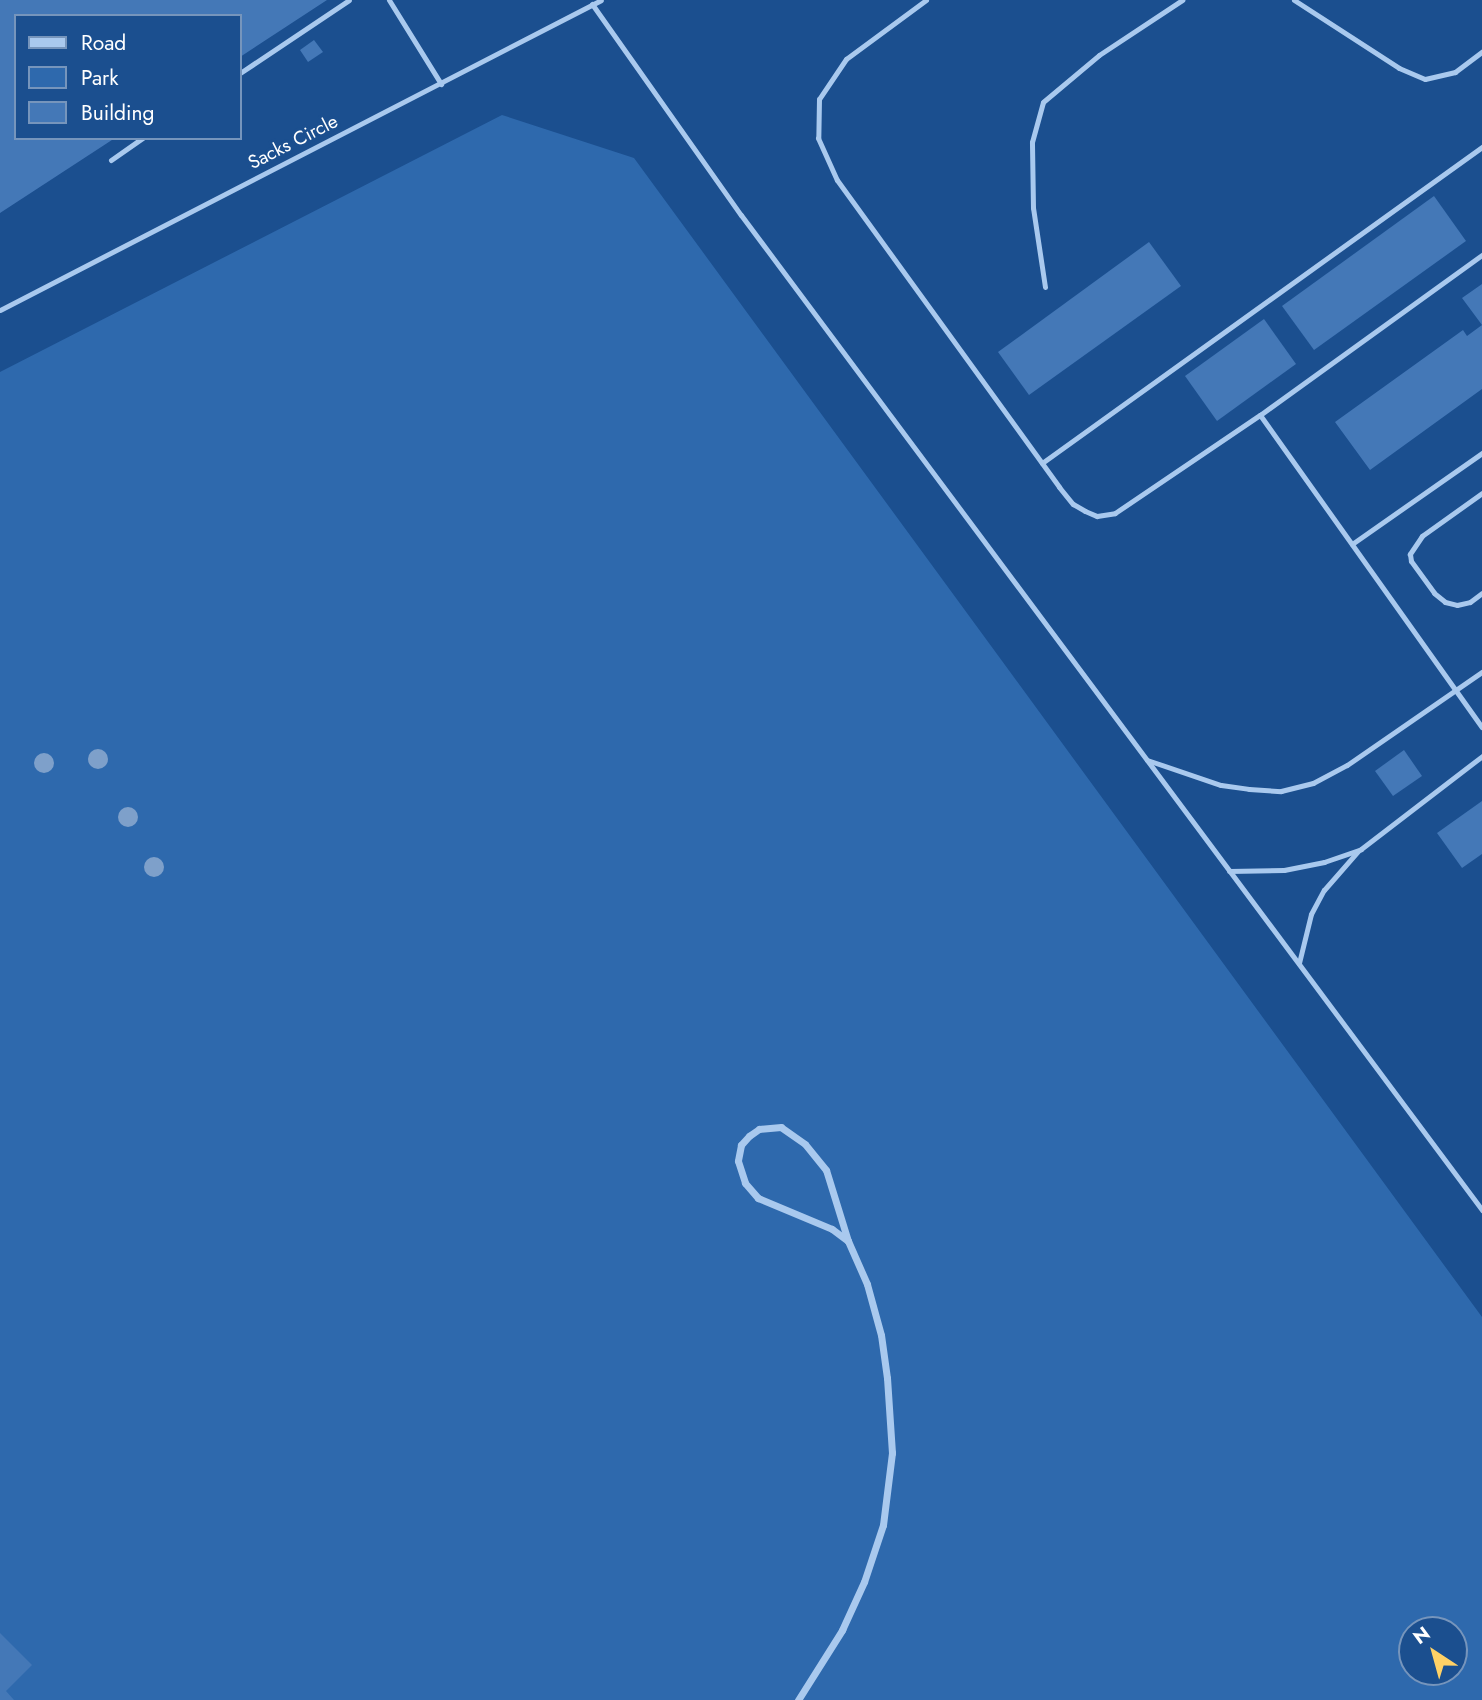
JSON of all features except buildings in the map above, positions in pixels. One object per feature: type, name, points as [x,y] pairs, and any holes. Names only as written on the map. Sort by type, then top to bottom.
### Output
[{"type":"street","points":[[798,1700],[842,1630],[864,1582],[883,1525],[892,1453],[881,1335],[867,1284],[848,1241],[826,1170],[805,1144],[781,1127],[759,1129],[749,1136],[741,1145],[738,1161],[745,1183],[758,1198],[832,1229],[848,1241]]},
{"type":"lane","points":[[242,72],[349,0]]},
{"type":"lane","points":[[389,0],[441,84]]},
{"type":"lane","name":"Sacks Circle","points":[[0,310],[601,0]]},
{"type":"lane","points":[[926,0],[846,59],[820,99],[818,138],[837,180],[1042,463],[1073,504],[1097,516],[1115,513],[1260,415],[1482,256]]},
{"type":"lane","points":[[1045,287],[1033,208],[1032,142],[1043,102],[1099,55],[1182,0]]},
{"type":"lane","points":[[1294,0],[1399,68],[1425,79],[1455,72],[1482,52]]},
{"type":"lane","points":[[592,4],[741,215],[1482,1210]]},
{"type":"lane","points":[[111,160],[140,140]]},
{"type":"lane","points":[[1042,463],[1482,147]]},
{"type":"lane","points":[[1260,415],[1482,727]]},
{"type":"lane","points":[[1352,544],[1482,453]]},
{"type":"lane","points":[[1482,493],[1422,536],[1410,554],[1411,561],[1434,593],[1445,602],[1457,605],[1470,602],[1482,593]]},
{"type":"lane","points":[[1147,760],[1222,785],[1281,791],[1313,783],[1347,765],[1482,672]]},
{"type":"lane","points":[[1298,964],[1311,914],[1324,890],[1361,849],[1482,756]]},
{"type":"lane","points":[[1229,871],[1284,870],[1324,862],[1361,849]]},
{"type":"green space","points":[[502,115],[634,158],[1482,1317],[1482,1700],[0,1700],[0,372]]}]
